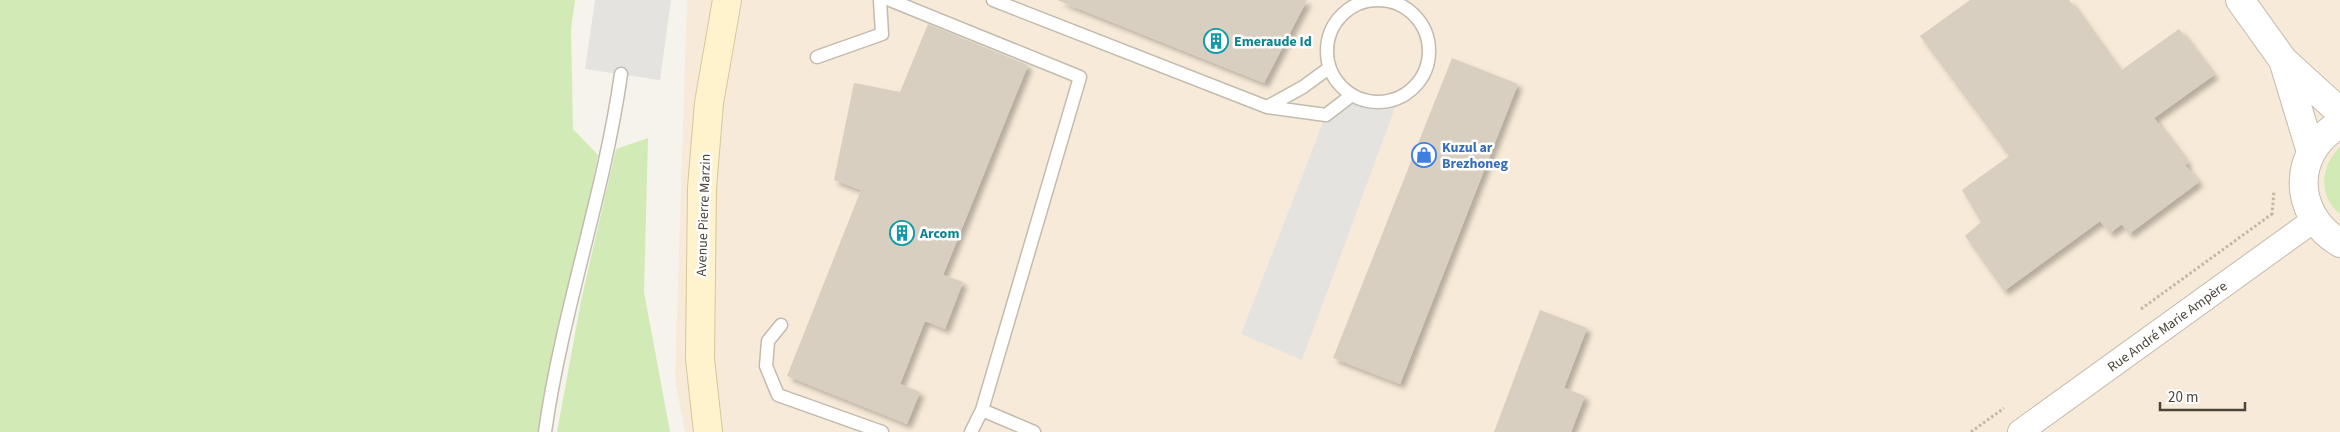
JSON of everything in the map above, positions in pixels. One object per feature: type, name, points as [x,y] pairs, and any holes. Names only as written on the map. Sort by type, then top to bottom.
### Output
[{"type":"main road","name":"Avenue Pierre Marzin","points":[[708,432],[700,359],[702,188],[709,103],[728,0]]},
{"type":"street","points":[[2240,0],[2283,60],[2340,112]]},
{"type":"street","points":[[2283,60],[2310,152]]},
{"type":"street","points":[[2340,124],[2326,132],[2310,152],[2303,174],[2304,198],[2314,220],[2328,236],[2340,243]]},
{"type":"street","name":"Rue André Marie Ampère","points":[[2020,432],[2314,220]]},
{"type":"lane","points":[[817,57],[882,34],[880,0]]},
{"type":"lane","points":[[890,0],[1080,77],[982,410],[971,432]]},
{"type":"lane","points":[[994,0],[1267,107],[1326,115],[1352,95]]},
{"type":"lane","points":[[1368,0],[1385,0],[1402,5],[1415,15],[1424,29],[1429,44],[1428,60],[1422,76],[1412,88],[1399,97],[1383,102],[1367,101],[1352,95],[1339,84],[1329,68],[1326,51],[1329,34],[1338,18],[1351,6],[1368,0]]},
{"type":"lane","points":[[1267,107],[1304,87],[1329,68]]},
{"type":"lane","points":[[545,432],[553,377],[606,159],[621,74]]},
{"type":"lane","points":[[781,325],[768,341],[766,366],[778,395],[882,432]]},
{"type":"lane","points":[[982,410],[1034,432]]},
{"type":"shaded area","points":[[595,0],[671,0],[660,80],[585,69]]},
{"type":"shaded area","points":[[687,0],[2340,0],[2340,432],[685,432],[675,379]]},
{"type":"shaded area","points":[[1352,95],[1367,101],[1383,102],[1399,97],[1302,360],[1241,334],[1326,115]]},
{"type":"green space","points":[[0,0],[575,0],[571,29],[573,129],[598,155],[541,432],[0,432]]},
{"type":"green space","points":[[648,138],[644,292],[670,432],[557,432],[581,301],[616,149]]},
{"type":"green space","points":[[2340,147],[2340,214],[2328,198],[2324,180],[2329,163]]},
{"type":"building","name":"Emeraude Id","points":[[1057,0],[1307,0],[1264,83]]},
{"type":"building","points":[[1970,0],[2069,0],[2120,71],[2179,29],[2214,75],[2154,118],[2188,163],[2185,165],[2199,182],[2129,234],[2122,224],[2110,233],[2100,221],[2004,291],[1965,236],[1981,222],[1962,190],[2009,156],[1920,36]]},
{"type":"building","name":"Arcom","points":[[928,24],[1028,65],[943,275],[963,282],[945,329],[925,321],[900,384],[920,392],[907,424],[787,376],[861,190],[834,180],[854,83],[900,92]]},
{"type":"building","points":[[1452,58],[1518,84],[1400,384],[1333,358]]},
{"type":"building","points":[[1540,310],[1587,328],[1564,388],[1585,396],[1571,432],[1494,432]]},
{"type":"place","name":"Emeraude Id","points":[[1216,41]]},
{"type":"place","name":"Kuzul ar Brezhoneg","points":[[1424,155]]},
{"type":"place","name":"Arcom","points":[[902,233]]}]
